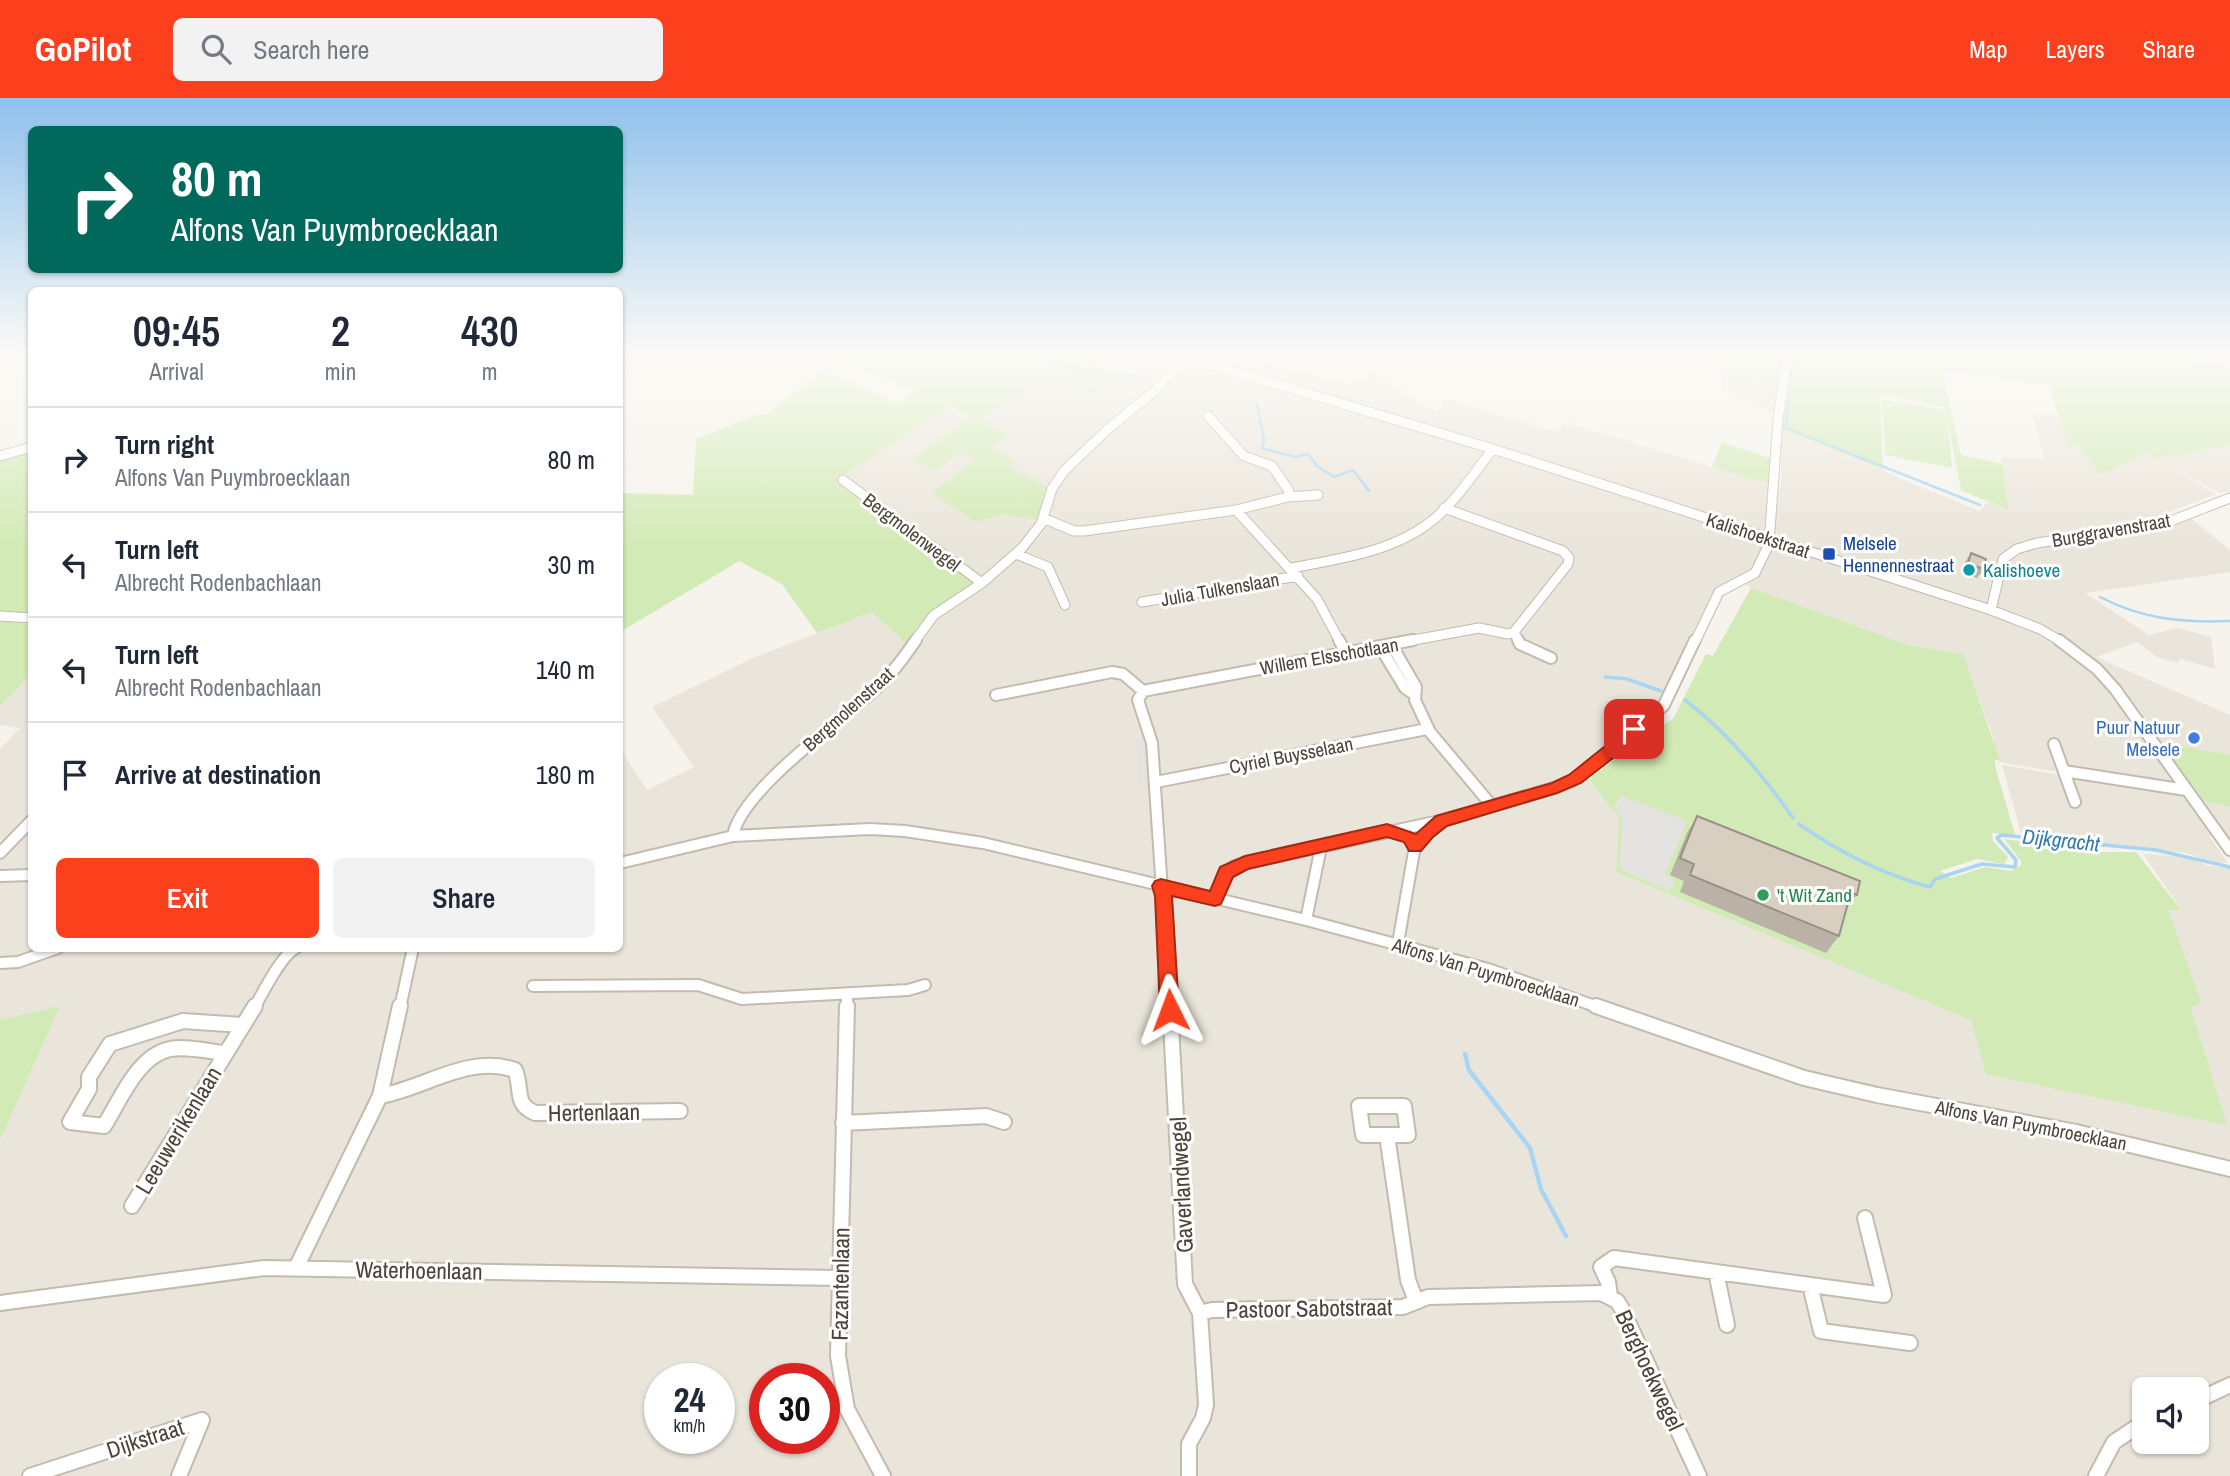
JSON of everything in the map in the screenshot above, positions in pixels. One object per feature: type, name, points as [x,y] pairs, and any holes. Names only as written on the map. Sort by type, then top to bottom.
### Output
[{"type":"street","name":"Bergmolenstraat","points":[[733,836],[739,817],[782,769],[880,685],[895,669],[934,615],[982,583],[1016,554],[1034,534],[1052,489],[1064,471],[1119,420]]},
{"type":"street","points":[[1212,420],[1241,453],[1272,466],[1289,491],[1288,498]]},
{"type":"street","name":"Kalishoekstraat","points":[[1399,420],[1991,610],[2040,629],[2067,645],[2097,669],[2115,689],[2230,850]]},
{"type":"street","points":[[1215,899],[1222,879],[1234,866],[1441,821],[1557,787],[1575,779],[1659,710],[1668,699],[1719,592],[1755,573],[1770,539],[1777,420]]},
{"type":"street","points":[[0,456],[28,448]]},
{"type":"street","name":"Julia Tulkenslaan","points":[[1142,602],[1294,572],[1387,546],[1435,519],[1493,449]]},
{"type":"street","name":"Bergmolenwegel","points":[[843,480],[982,583]]},
{"type":"street","points":[[1043,517],[1074,531],[1084,531],[1236,510],[1288,498],[1318,495]]},
{"type":"street","name":"Burggravenstraat","points":[[1991,610],[2003,559],[2017,549],[2037,543],[2162,524],[2230,498]]},
{"type":"street","points":[[1444,508],[1563,551],[1569,558],[1568,564],[1514,632],[1520,644],[1551,658]]},
{"type":"street","points":[[1236,510],[1317,599],[1346,653]]},
{"type":"street","points":[[1016,554],[1048,566],[1065,606]]},
{"type":"street","points":[[0,616],[28,618]]},
{"type":"street","name":"Willem Elsschotlaan","points":[[1143,691],[1479,628],[1508,634],[1514,632]]},
{"type":"street","points":[[1391,644],[1416,687],[1414,694]]},
{"type":"street","points":[[1380,647],[1405,688],[1414,694],[1427,729],[1492,806]]},
{"type":"street","points":[[996,695],[1112,672],[1123,674],[1143,691]]},
{"type":"street","name":"Gaverlandwegel","points":[[1143,691],[1138,700],[1152,743],[1156,782],[1176,1080],[1185,1284],[1187,1293],[1200,1313],[1206,1405],[1203,1418],[1189,1444],[1189,1476]]},
{"type":"street","name":"Cyriel Buysselaan","points":[[1156,782],[1427,729]]},
{"type":"street","points":[[2054,744],[2075,802]]},
{"type":"street","points":[[2064,771],[2186,790]]},
{"type":"street","points":[[1398,943],[1415,846],[1441,821]]},
{"type":"street","points":[[0,853],[28,824]]},
{"type":"street","name":"Alfons Van Puymbroecklaan","points":[[733,836],[870,829],[905,831],[983,843],[1398,943],[1488,969],[1804,1078],[1877,1095],[2076,1132],[2230,1169]]},
{"type":"street","points":[[1387,831],[1409,837],[1415,846]]},
{"type":"street","points":[[623,862],[733,836]]},
{"type":"street","points":[[1306,920],[1321,847]]},
{"type":"street","points":[[0,876],[28,875]]},
{"type":"street","points":[[0,963],[18,962],[47,952]]},
{"type":"street","name":"Leeuwerikenlaan","points":[[132,1206],[224,1053],[291,952]]},
{"type":"street","points":[[296,1268],[380,1096],[412,952]]},
{"type":"street","points":[[533,986],[698,985],[741,999],[908,990],[925,985]]},
{"type":"street","name":"Fazantenlaan","points":[[847,994],[838,1356],[848,1409],[883,1476]]},
{"type":"street","name":"Leeuwerikenlaan","points":[[224,1053],[171,1048],[159,1051],[144,1065],[104,1126],[70,1122],[89,1089],[89,1077],[110,1044],[183,1021],[242,1026]]},
{"type":"street","name":"Hertenlaan","points":[[380,1096],[411,1090],[463,1069],[501,1065],[515,1070],[521,1084],[518,1094],[520,1104],[536,1114],[680,1111]]},
{"type":"street","points":[[843,1123],[986,1116],[1004,1122]]},
{"type":"street","name":"Pastoor Sabotstraat","points":[[1387,1135],[1408,1280],[1416,1301]]},
{"type":"street","points":[[1727,1325],[1716,1272],[1884,1295],[1865,1218]]},
{"type":"street","name":"Berghoekwegel","points":[[1699,1476],[1622,1308],[1610,1296],[1608,1282],[1601,1267],[1614,1258],[1716,1272]]},
{"type":"street","name":"Waterhoenlaan","points":[[0,1303],[264,1268],[839,1278]]},
{"type":"street","points":[[1810,1285],[1821,1331],[1910,1343]]},
{"type":"street","name":"Pastoor Sabotstraat","points":[[1200,1313],[1213,1310],[1404,1307],[1428,1297],[1601,1293],[1610,1296]]},
{"type":"street","points":[[2209,1395],[2230,1385]]},
{"type":"street","name":"Dijkstraat","points":[[30,1476],[202,1420],[179,1476]]},
{"type":"street","points":[[2096,1476],[2114,1442],[2132,1430]]},
{"type":"shaded area","points":[[927,420],[970,420],[960,453],[975,459],[976,522],[1003,514],[1039,520],[1007,466],[1014,461],[989,447],[1008,435],[981,420],[1518,420],[1558,432],[1564,422],[1781,488],[1782,429],[1979,511],[1988,502],[2009,510],[2001,458],[2044,458],[2035,420],[2061,420],[2068,446],[2077,444],[2101,474],[2147,451],[2230,444],[2230,491],[2220,493],[2157,459],[2216,494],[2157,517],[2171,527],[2192,519],[2230,550],[2230,572],[2085,593],[2149,635],[2178,628],[2211,637],[2215,669],[2180,659],[2177,663],[2157,657],[2137,642],[2096,657],[2230,715],[2230,755],[2163,743],[2204,801],[2230,807],[2230,842],[2226,836],[2209,836],[2228,863],[2209,862],[2187,853],[2022,836],[2002,765],[2060,775],[2059,772],[1999,762],[1991,731],[1963,655],[1911,646],[1751,588],[1737,578],[1714,590],[1658,705],[1578,767],[1619,819],[1616,872],[2227,1125],[2191,1008],[2200,1001],[2168,910],[2181,909],[2143,854],[2186,857],[2209,866],[2230,868],[2230,1476],[0,1476],[0,749],[20,728],[0,725],[0,706],[28,676],[28,952],[623,952],[623,754],[647,790],[694,767],[652,707],[753,658],[872,612],[907,643],[929,613],[977,582],[837,480]]},
{"type":"shaded area","points":[[1146,737],[1149,783],[1138,783],[1136,738]]},
{"type":"shaded area","points":[[1620,795],[1687,821],[1665,875],[1675,880],[1670,891],[1620,869],[1622,819],[1614,809]]},
{"type":"green space","points":[[743,420],[927,420],[838,479],[978,582],[929,613],[906,643],[872,612],[817,633],[782,584],[739,561],[623,630],[623,493],[693,495],[696,439]]},
{"type":"green space","points":[[967,420],[981,420],[1009,434],[990,447],[1015,461],[1007,466],[1049,488],[1039,521],[1003,514],[976,522],[932,493],[975,459],[960,453],[934,471],[914,459]]},
{"type":"green space","points":[[1783,420],[1881,420],[1883,470],[1782,429]]},
{"type":"green space","points":[[1883,420],[1953,420],[1961,455],[2002,464],[2009,510],[1961,490],[1948,422],[1952,468],[1885,455]]},
{"type":"green space","points":[[2060,420],[2230,420],[2230,445],[2158,458],[2146,452],[2101,475],[2077,444],[2068,446]]},
{"type":"green space","points":[[1722,442],[1770,458],[1769,484],[1712,467]]},
{"type":"green space","points":[[28,451],[28,613],[0,611],[0,462]]},
{"type":"green space","points":[[1751,588],[1911,646],[1963,654],[2000,760],[1995,760],[1995,766],[2015,835],[1992,833],[1993,841],[2008,857],[2004,864],[1977,859],[1940,871],[1951,878],[1985,867],[2011,871],[2021,865],[2021,861],[2004,839],[2102,852],[2136,852],[2181,910],[2168,910],[2201,1002],[2191,1008],[2227,1125],[1986,1074],[1971,1020],[1616,872],[1619,819],[1589,780],[1632,745],[1673,719],[1706,654],[1713,656]]},
{"type":"green space","points":[[0,621],[28,624],[28,677],[0,706]]},
{"type":"green space","points":[[2162,743],[2230,755],[2230,807],[2204,801]]},
{"type":"green space","points":[[60,1006],[0,1140],[0,1020]]},
{"type":"building","points":[[1971,553],[1986,559],[1984,569],[1968,564]]},
{"type":"building","name":"'t Wit Zand","points":[[1697,816],[1860,881],[1857,895],[1851,892],[1839,936],[1690,875],[1694,864],[1680,858]]},
{"type":"waterway","points":[[1260,420],[1264,440],[1262,448],[1295,457],[1308,454],[1318,467],[1334,477],[1353,470],[1369,491]]},
{"type":"waterway","points":[[1787,420],[1786,428],[1980,505]]},
{"type":"waterway","points":[[2100,597],[2131,610],[2163,618],[2230,621]]},
{"type":"waterway","name":"Dijkgracht","points":[[1605,677],[1627,679],[1661,691]]},
{"type":"waterway","name":"Dijkgracht","points":[[1685,700],[1744,755],[1793,818]]},
{"type":"waterway","name":"Dijkgracht","points":[[1799,824],[1862,862],[1930,887],[1935,879],[1982,864],[2015,867],[2016,860],[1997,838],[2001,835],[2156,850],[2230,867]]},
{"type":"waterway","points":[[1465,1054],[1469,1070],[1530,1148],[1541,1189],[1566,1236]]},
{"type":"place","name":"Melsele Hennennestraat","points":[[1829,554]]},
{"type":"place","name":"Kalishoeve","points":[[1969,570]]},
{"type":"place","name":"Puur Natuur Melsele","points":[[2194,738]]},
{"type":"place","name":"'t Wit Zand","points":[[1763,895]]},
{"type":"route","points":[[1170,1010],[1164,896],[1161,886],[1215,899],[1226,872],[1245,863],[1387,831],[1409,837],[1415,846],[1441,821],[1557,787],[1575,779],[1626,740],[1634,729]]}]
